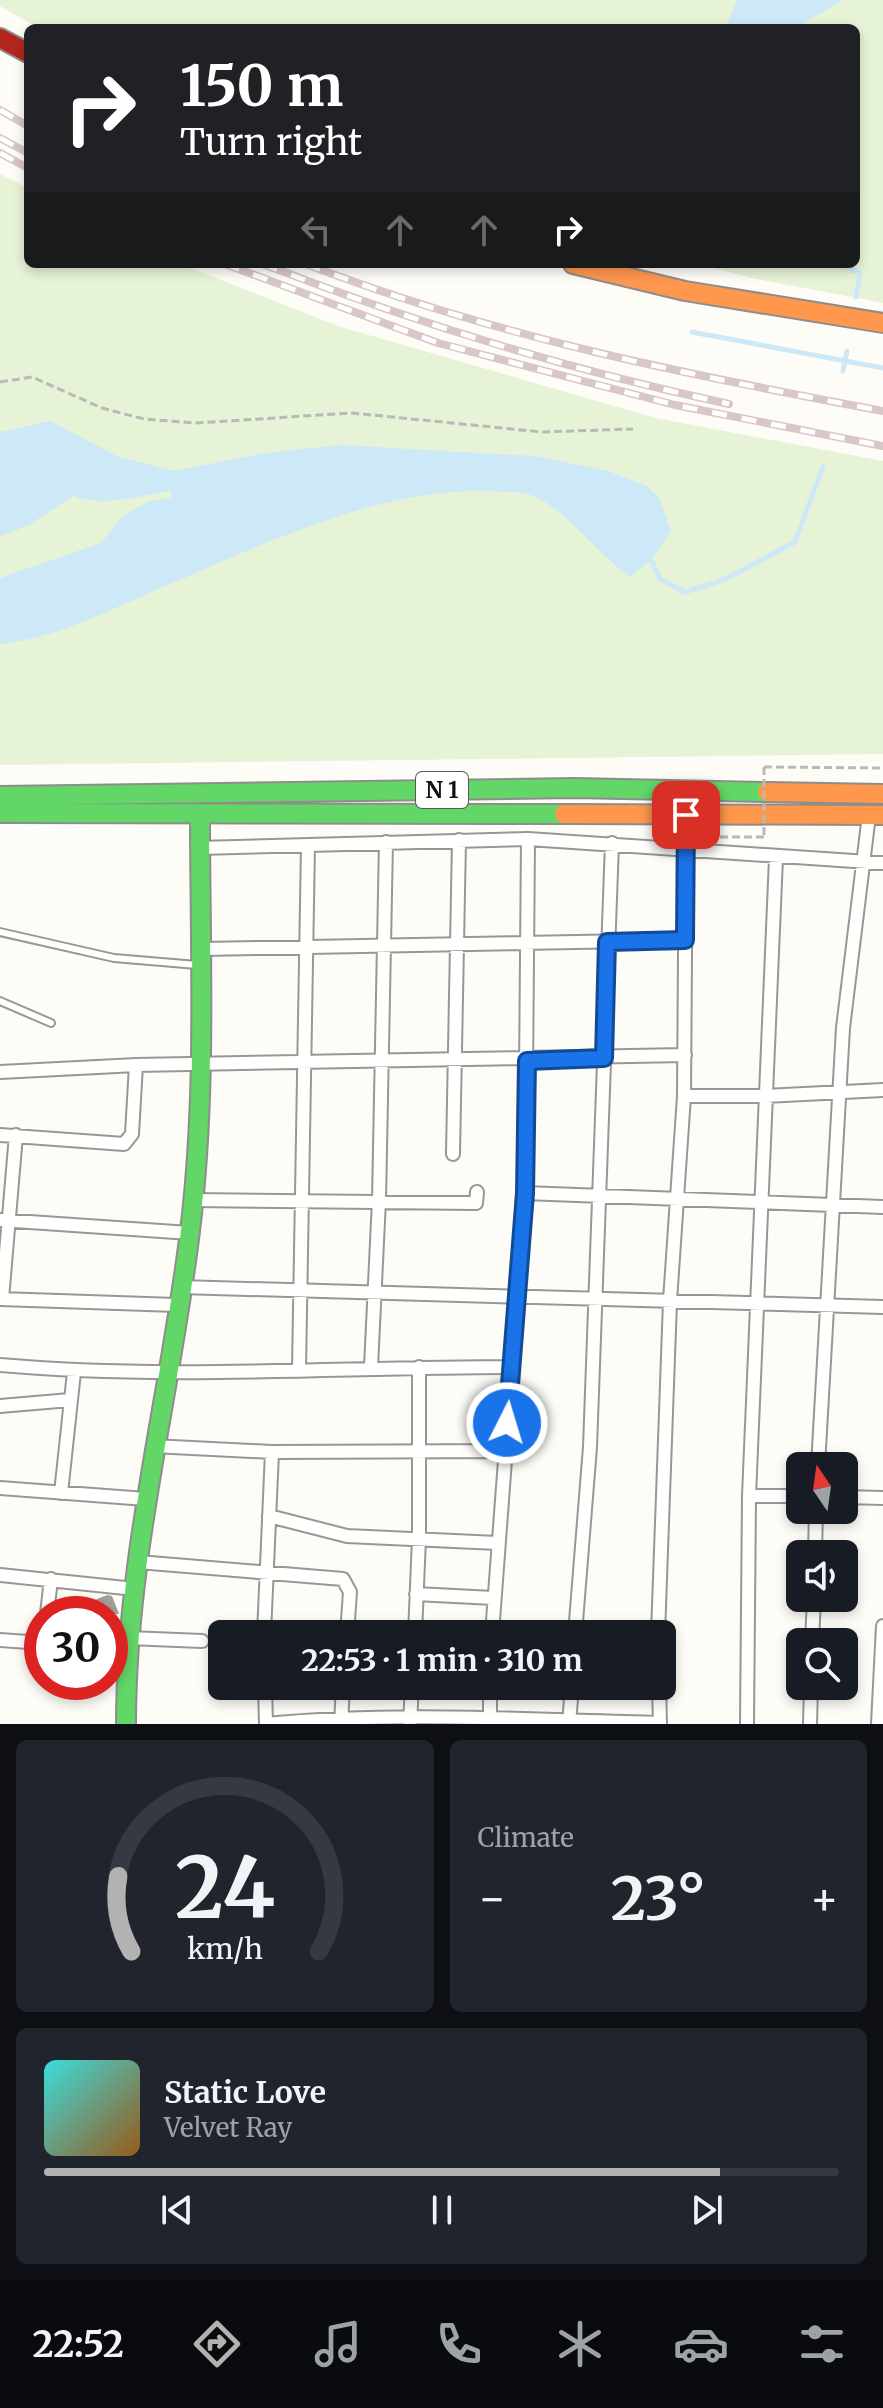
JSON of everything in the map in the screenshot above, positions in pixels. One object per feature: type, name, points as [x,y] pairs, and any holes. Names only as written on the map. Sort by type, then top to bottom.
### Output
[{"type":"main road","points":[[0,38],[24,51]]},
{"type":"main road","points":[[590,268],[685,291],[883,323]]},
{"type":"main road","name":"N 1","points":[[0,796],[559,788],[883,794]]},
{"type":"main road","name":"N 1","points":[[0,813],[876,815]]},
{"type":"main road","points":[[128,1618],[135,1589],[153,1446],[193,1200],[201,1064],[200,813]]},
{"type":"main road","points":[[124,1700],[126,1724]]},
{"type":"street","points":[[659,1620],[670,1301],[684,1096],[686,815]]},
{"type":"street","points":[[819,1452],[843,1028],[865,862],[876,815]]},
{"type":"street","points":[[199,848],[528,839],[686,847],[776,858],[883,863]]},
{"type":"street","points":[[492,1620],[525,1193],[528,839]]},
{"type":"street","points":[[453,1154],[459,840]]},
{"type":"street","points":[[371,1367],[379,1200],[386,842]]},
{"type":"street","points":[[576,1620],[590,1447],[593,1298],[612,843]]},
{"type":"street","points":[[299,1369],[308,845]]},
{"type":"street","points":[[747,1724],[749,1496],[776,858]]},
{"type":"street","points":[[202,957],[306,947],[685,940]]},
{"type":"street","points":[[0,1072],[136,1065],[381,1060],[527,1061],[685,1055]]},
{"type":"street","points":[[0,1135],[124,1144],[130,1140],[136,1065]]},
{"type":"street","points":[[684,1096],[765,1096],[883,1090]]},
{"type":"street","points":[[16,1135],[4,1220],[1,1299],[299,1290],[883,1307]]},
{"type":"street","points":[[193,1200],[476,1203],[477,1192]]},
{"type":"street","points":[[525,1193],[883,1207]]},
{"type":"street","points":[[4,1220],[190,1233]]},
{"type":"street","points":[[0,1365],[74,1372],[164,1375],[371,1367],[512,1367]]},
{"type":"street","points":[[415,1620],[419,1538],[419,1367]]},
{"type":"street","points":[[61,1493],[74,1372]]},
{"type":"street","points":[[0,1406],[70,1400]]},
{"type":"street","points":[[153,1446],[272,1452],[504,1451]]},
{"type":"street","points":[[265,1620],[272,1452]]},
{"type":"street","points":[[0,1488],[146,1499]]},
{"type":"street","points":[[749,1496],[786,1496]]},
{"type":"street","points":[[858,1497],[883,1498]]},
{"type":"street","points":[[269,1516],[329,1534],[497,1543]]},
{"type":"street","points":[[138,1562],[343,1579],[350,1592],[348,1620]]},
{"type":"street","points":[[0,1575],[135,1589]]},
{"type":"street","points":[[49,1596],[51,1579]]},
{"type":"street","points":[[416,1594],[493,1598]]},
{"type":"street","points":[[878,1724],[883,1626]]},
{"type":"street","points":[[0,1640],[24,1642]]},
{"type":"street","points":[[128,1646],[202,1641]]},
{"type":"street","points":[[265,1700],[266,1724],[341,1720],[660,1724],[659,1700]]},
{"type":"street","points":[[341,1720],[342,1700]]},
{"type":"street","points":[[410,1720],[411,1700]]},
{"type":"street","points":[[569,1722],[571,1700]]},
{"type":"street","points":[[810,1724],[811,1700]]},
{"type":"lane","points":[[0,932],[114,958],[202,957]]},
{"type":"lane","points":[[0,1001],[51,1023]]},
{"type":"path","points":[[0,382],[32,377],[102,408],[144,419],[195,423],[352,413],[542,432],[633,429]]},
{"type":"path","points":[[718,837],[764,837],[764,767],[883,768]]},
{"type":"green space","points":[[0,0],[883,0],[883,303],[714,268],[860,268],[860,24],[31,24],[0,6]]},
{"type":"green space","points":[[0,174],[24,186],[24,268],[190,268],[341,327],[656,418],[883,461],[883,754],[0,765]]},
{"type":"water","points":[[737,0],[843,0],[802,24],[728,24]]},
{"type":"water","points":[[50,421],[119,457],[174,471],[265,453],[340,445],[534,456],[608,471],[647,486],[659,498],[671,531],[652,559],[630,577],[563,516],[532,495],[484,491],[401,499],[358,510],[273,540],[60,630],[0,644],[0,578],[101,543],[123,516],[147,502],[172,498],[170,491],[109,501],[73,496],[29,525],[0,536],[0,432]]},
{"type":"waterway","points":[[849,268],[860,273],[856,297]]},
{"type":"waterway","points":[[692,332],[883,368]]},
{"type":"waterway","points":[[843,371],[847,351]]},
{"type":"waterway","points":[[648,553],[660,579],[685,592],[726,579],[795,542],[823,466]]},
{"type":"railway","points":[[0,110],[24,124]]},
{"type":"railway","points":[[0,138],[24,151]]},
{"type":"railway","points":[[0,153],[24,166]]},
{"type":"railway","points":[[236,268],[438,343],[675,405],[883,446]]},
{"type":"railway","points":[[274,268],[493,343],[610,376],[729,404]]},
{"type":"railway","points":[[317,268],[448,313],[591,351],[883,411]]},
{"type":"traffic: fast","points":[[0,796],[575,788],[767,792]]},
{"type":"traffic: fast","points":[[0,813],[564,814]]},
{"type":"traffic: fast","points":[[126,1724],[133,1599],[182,1293],[195,1179],[201,1022],[200,813]]},
{"type":"traffic: slow","points":[[590,268],[685,291],[883,323]]},
{"type":"traffic: slow","points":[[767,792],[883,794]]},
{"type":"traffic: slow","points":[[564,814],[883,815]]},
{"type":"traffic: jam","points":[[0,38],[24,51]]},
{"type":"route","points":[[507,1423],[525,1193],[527,1061],[604,1058],[607,942],[685,940],[686,815]]}]
